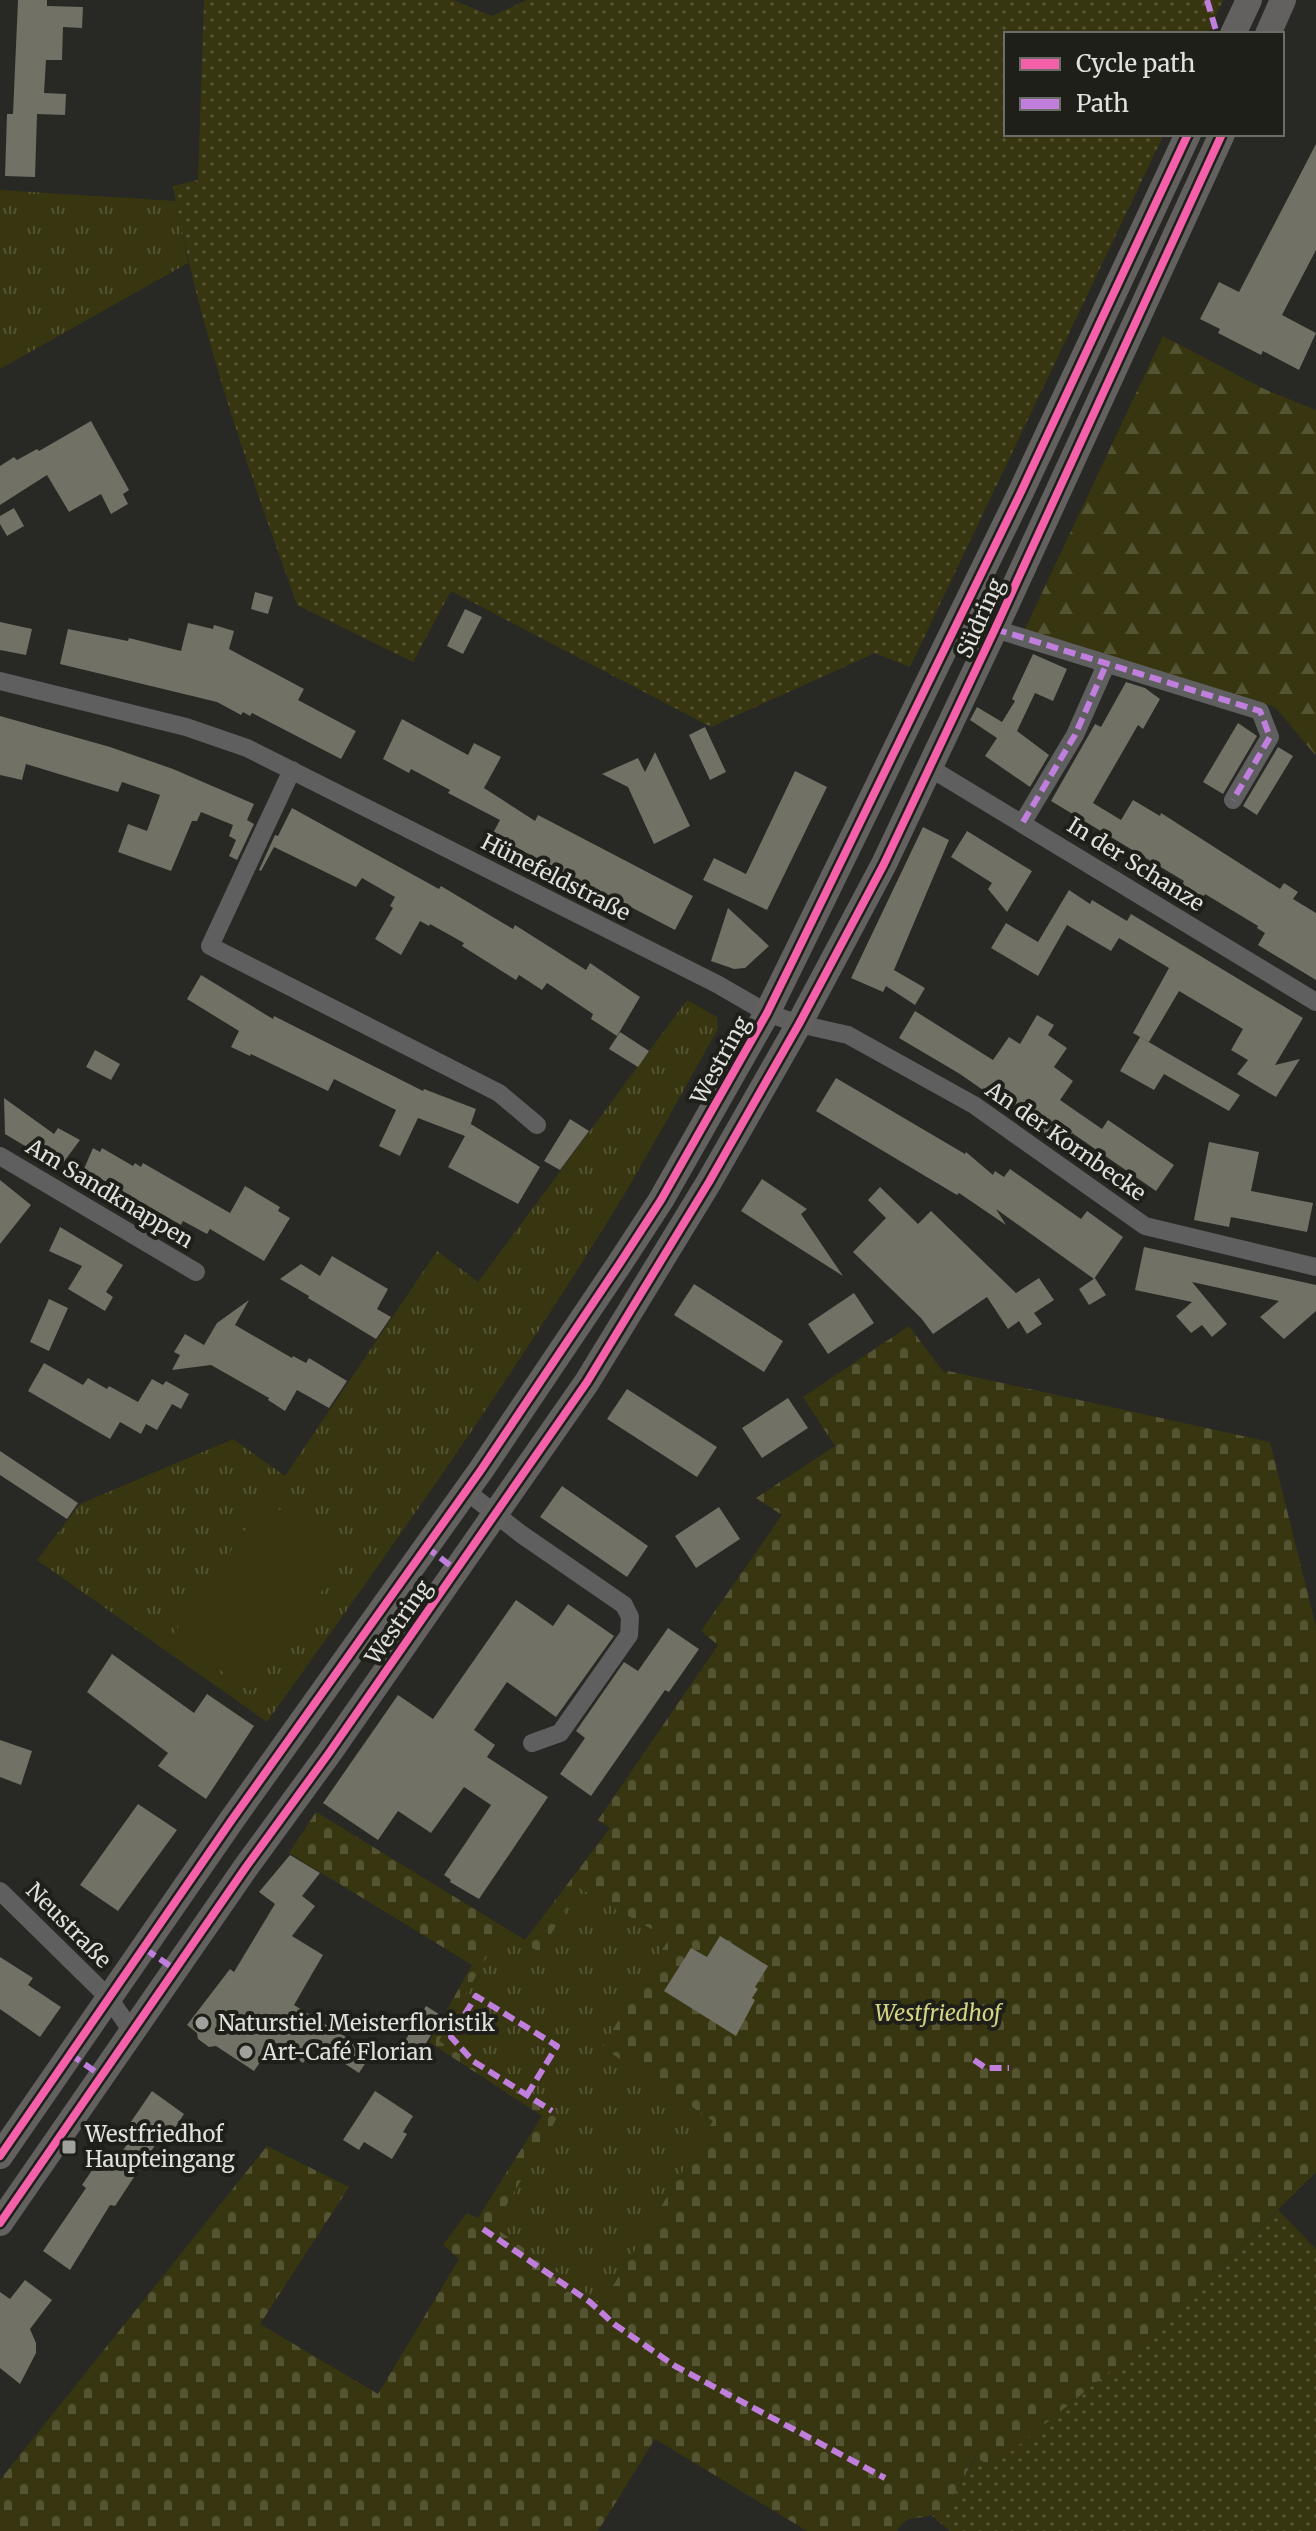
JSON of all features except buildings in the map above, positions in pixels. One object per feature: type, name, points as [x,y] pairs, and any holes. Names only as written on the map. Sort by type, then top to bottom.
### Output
[{"type":"main road","points":[[1234,32],[1249,0]]},
{"type":"main road","points":[[1269,32],[1283,0]]},
{"type":"main road","name":"Südring","points":[[767,1013],[1020,494],[1187,136]]},
{"type":"main road","name":"Südring","points":[[799,1024],[884,864],[930,768],[1221,136]]},
{"type":"main road","name":"Westring","points":[[0,2156],[282,1748],[466,1491],[661,1200],[767,1013]]},
{"type":"main road","name":"Westring","points":[[0,2223],[587,1382],[709,1182],[799,1024]]},
{"type":"street","points":[[995,629],[1260,711],[1270,737],[1233,800]]},
{"type":"street","points":[[1023,822],[1075,735],[1106,665]]},
{"type":"street","name":"Hünefeldstraße","points":[[0,681],[186,727],[247,748],[717,984],[767,1013],[799,1024]]},
{"type":"street","name":"In der Schanze","points":[[930,768],[1316,1002]]},
{"type":"street","points":[[292,770],[210,946],[499,1093],[537,1125]]},
{"type":"street","name":"An der Kornbecke","points":[[799,1024],[848,1035],[974,1105],[1145,1226],[1316,1267]]},
{"type":"street","name":"Am Sandknappen","points":[[0,1156],[196,1272]]},
{"type":"street","points":[[466,1491],[624,1605],[630,1617],[629,1635],[560,1733],[532,1743]]},
{"type":"street","name":"Neustraße","points":[[0,1891],[109,1998],[133,2033]]},
{"type":"green space","points":[[204,0],[453,0],[492,16],[527,0],[1223,0],[1209,32],[1004,32],[1004,136],[1163,136],[910,667],[875,653],[711,727],[451,591],[413,662],[297,605],[243,450],[196,293],[173,186],[198,180]]},
{"type":"green space","points":[[0,190],[176,201],[188,263],[0,369]]},
{"type":"green space","points":[[1163,336],[1264,389],[1316,410],[1316,756],[1275,707],[1024,631]]},
{"type":"green space","points":[[687,1000],[717,1017],[718,1029],[628,1188],[498,1392],[267,1722],[37,1560],[80,1504],[233,1439],[285,1476],[437,1251],[478,1282]]},
{"type":"green space","name":"Westfriedhof","points":[[909,1326],[944,1373],[948,1371],[1270,1442],[1316,1627],[1316,2172],[1134,2352],[992,2467],[975,2457],[943,2515],[937,2512],[911,2519],[897,2531],[807,2531],[655,2439],[598,2531],[0,2531],[0,2480],[267,2146],[349,2187],[260,2324],[378,2394],[459,2259],[443,2245],[467,2213],[478,2218],[542,2116],[429,2042],[472,1965],[289,1853],[316,1812],[525,1940],[610,1828],[598,1820],[718,1645],[701,1631],[782,1515],[756,1498],[835,1446],[803,1397]]},
{"type":"green space","points":[[266,1500],[346,1557],[250,1691],[172,1636]]},
{"type":"green space","points":[[579,1888],[669,1939],[602,2047],[713,2121],[602,2304],[494,2227],[558,2116],[439,2041],[501,1932],[540,1952]]},
{"type":"green space","points":[[1278,2210],[1316,2249],[1316,2531],[950,2531],[932,2516],[937,2512],[943,2514],[976,2457],[1134,2352]]},
{"type":"marked path","points":[[1207,0],[1216,32]]},
{"type":"marked path","points":[[995,629],[1260,711],[1270,737],[1233,800]]},
{"type":"marked path","points":[[1023,822],[1075,735],[1106,665]]},
{"type":"marked path","points":[[426,1547],[455,1569]]},
{"type":"marked path","points":[[145,1949],[176,1970]]},
{"type":"marked path","points":[[527,2095],[557,2046],[476,1996],[451,2037],[473,2061],[552,2111]]},
{"type":"marked path","points":[[70,2054],[103,2077]]},
{"type":"marked path","points":[[974,2060],[986,2068],[1009,2068]]},
{"type":"marked path","points":[[483,2229],[590,2302],[614,2324],[675,2366],[885,2478]]},
{"type":"cycle path","points":[[0,2156],[231,1821],[481,1470],[661,1200],[767,1013],[1020,494],[1187,136]]},
{"type":"cycle path","points":[[0,2223],[587,1382],[709,1182],[799,1024],[884,864],[1221,136]]},
{"type":"place","name":"Naturstiel Meisterfloristik","points":[[202,2023]]},
{"type":"place","name":"Art-Café Florian","points":[[246,2052]]},
{"type":"place","name":"Westfriedhof Haupteingang","points":[[69,2147]]}]
